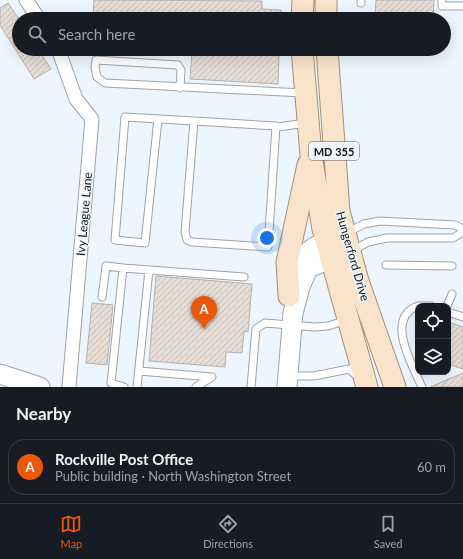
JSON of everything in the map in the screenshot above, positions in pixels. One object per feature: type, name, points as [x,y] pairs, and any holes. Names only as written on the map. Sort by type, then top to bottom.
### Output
[{"type":"main road","points":[[326,0],[326,12]]},
{"type":"main road","name":"Hungerford Drive","points":[[302,56],[311,155],[338,246],[348,320],[367,386]]},
{"type":"main road","name":"Hungerford Drive","points":[[328,56],[339,211],[338,246],[358,281],[395,387]]},
{"type":"main road","points":[[291,311],[287,262],[311,155]]},
{"type":"street","points":[[26,0],[34,12]]},
{"type":"street","name":"Ivy League Lane","points":[[61,56],[76,99],[92,119],[68,387]]},
{"type":"street","points":[[288,381],[294,269],[302,256],[338,246]]},
{"type":"street","points":[[0,374],[40,387]]},
{"type":"lane","points":[[442,0],[442,6],[463,6]]},
{"type":"lane","points":[[180,88],[181,70],[178,65],[96,60],[95,67],[97,77],[105,83],[180,88],[305,93]]},
{"type":"lane","points":[[158,119],[145,243],[115,240],[125,117],[276,126],[308,123]]},
{"type":"lane","points":[[194,121],[185,232],[187,240],[192,242],[268,247],[276,126]]},
{"type":"lane","points":[[338,246],[364,224],[380,221],[455,225],[463,228]]},
{"type":"lane","points":[[338,246],[387,238],[453,238],[463,232]]},
{"type":"lane","points":[[386,265],[452,266]]},
{"type":"lane","points":[[102,297],[106,266],[244,277]]},
{"type":"lane","points":[[123,268],[111,383],[124,387]]},
{"type":"lane","points":[[137,387],[149,270]]},
{"type":"lane","points":[[448,303],[452,294]]},
{"type":"lane","points":[[415,308],[407,314],[402,323],[401,334],[422,387]]},
{"type":"lane","points":[[251,387],[256,329],[265,323],[291,311],[314,327],[328,326],[348,320]]},
{"type":"lane","points":[[451,313],[463,317]]},
{"type":"lane","points":[[288,381],[349,369],[367,386]]},
{"type":"lane","points":[[139,371],[212,376],[196,387]]},
{"type":"building","points":[[94,0],[262,1],[262,9],[281,10],[281,12],[93,12]]},
{"type":"building","points":[[376,0],[434,0],[433,12],[375,12]]},
{"type":"building","points":[[8,3],[14,12],[12,12],[12,44],[0,25],[0,8]]},
{"type":"building","points":[[20,56],[43,56],[51,69],[34,79]]},
{"type":"building","points":[[192,56],[279,56],[278,84],[190,79]]},
{"type":"building","points":[[156,276],[252,284],[248,332],[244,331],[242,353],[226,352],[225,367],[149,361]]},
{"type":"building","points":[[92,303],[113,305],[107,365],[86,363]]},
{"type":"building","points":[[451,323],[463,327],[463,369],[451,365]]},
{"type":"building","points":[[463,373],[463,387],[430,387]]},
{"type":"place","name":"Rockville Post Office","points":[[204,329]]}]
